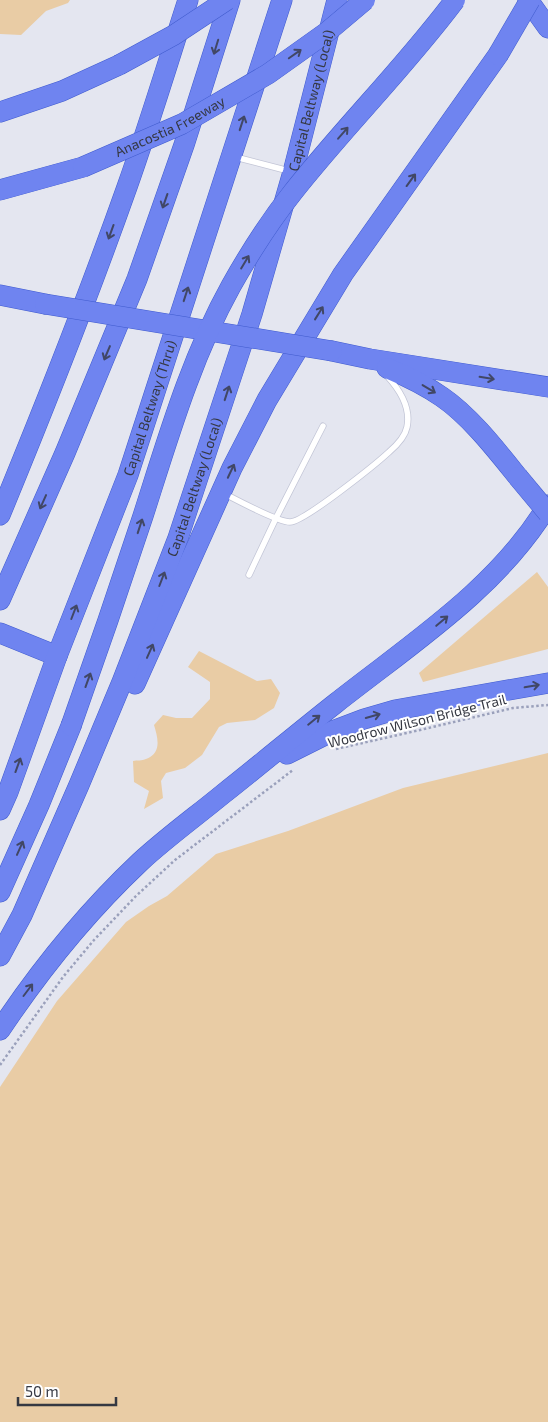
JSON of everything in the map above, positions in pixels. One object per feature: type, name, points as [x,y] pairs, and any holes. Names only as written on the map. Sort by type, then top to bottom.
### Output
[{"type":"highway","points":[[156,103],[177,0]]},
{"type":"highway","points":[[0,515],[50,393],[109,239],[156,103],[188,0]]},
{"type":"highway","points":[[0,112],[62,91],[119,66],[174,35],[228,0]]},
{"type":"highway","points":[[0,600],[65,453],[138,279],[184,145],[228,0]]},
{"type":"highway","name":"Capital Beltway (Thru)","points":[[0,810],[57,656],[128,475],[282,0]]},
{"type":"highway","name":"Capital Beltway (Local)","points":[[0,956],[22,915],[79,785],[119,691],[178,538],[252,314],[294,172],[337,0]]},
{"type":"highway","points":[[327,32],[356,0]]},
{"type":"highway","points":[[327,32],[365,0]]},
{"type":"highway","points":[[0,892],[39,805],[71,726],[117,598],[179,403],[202,344],[231,286],[257,243],[293,192],[455,0]]},
{"type":"highway","points":[[22,915],[86,788],[222,492],[267,400],[338,282],[498,55],[529,0],[548,28]]},
{"type":"highway","name":"Anacostia Freeway","points":[[0,190],[83,167],[182,124],[268,74],[327,32]]},
{"type":"highway","points":[[0,295],[332,351],[376,366],[420,384],[443,398],[468,419],[548,513]]},
{"type":"highway","points":[[376,366],[548,388]]},
{"type":"highway","points":[[0,479],[19,451],[50,393]]},
{"type":"highway","points":[[0,1030],[45,967],[106,896],[139,863],[172,834],[437,625],[480,588],[512,554],[548,505]]},
{"type":"highway","points":[[0,633],[57,656]]},
{"type":"highway","points":[[222,795],[306,743],[364,719],[395,710],[548,683]]},
{"type":"lane","points":[[231,156],[294,172]]},
{"type":"lane","points":[[222,492],[276,518],[290,522],[300,519],[315,510],[390,452],[403,437],[407,428],[408,416],[404,401],[396,385],[376,366]]},
{"type":"lane","points":[[249,575],[322,426]]},
{"type":"path","name":"Woodrow Wilson Bridge Trail","points":[[329,752],[513,708],[548,705]]},
{"type":"path","points":[[0,1065],[62,977],[136,896],[176,860],[240,809],[300,766]]},
{"type":"shaded area","points":[[0,0],[70,0],[68,3],[46,11],[21,35],[0,34]]},
{"type":"shaded area","points":[[537,572],[548,587],[548,649],[423,682],[419,673]]},
{"type":"shaded area","points":[[199,651],[257,681],[271,679],[280,693],[274,708],[255,720],[227,723],[219,727],[202,755],[185,768],[166,773],[161,781],[163,798],[144,809],[149,791],[134,782],[133,761],[144,760],[155,753],[158,745],[154,725],[163,715],[176,718],[192,718],[210,699],[210,682],[188,667]]},
{"type":"shaded area","points":[[548,753],[548,1422],[0,1422],[0,1087],[57,1001],[126,922],[167,896],[216,854],[288,831],[403,788]]}]
